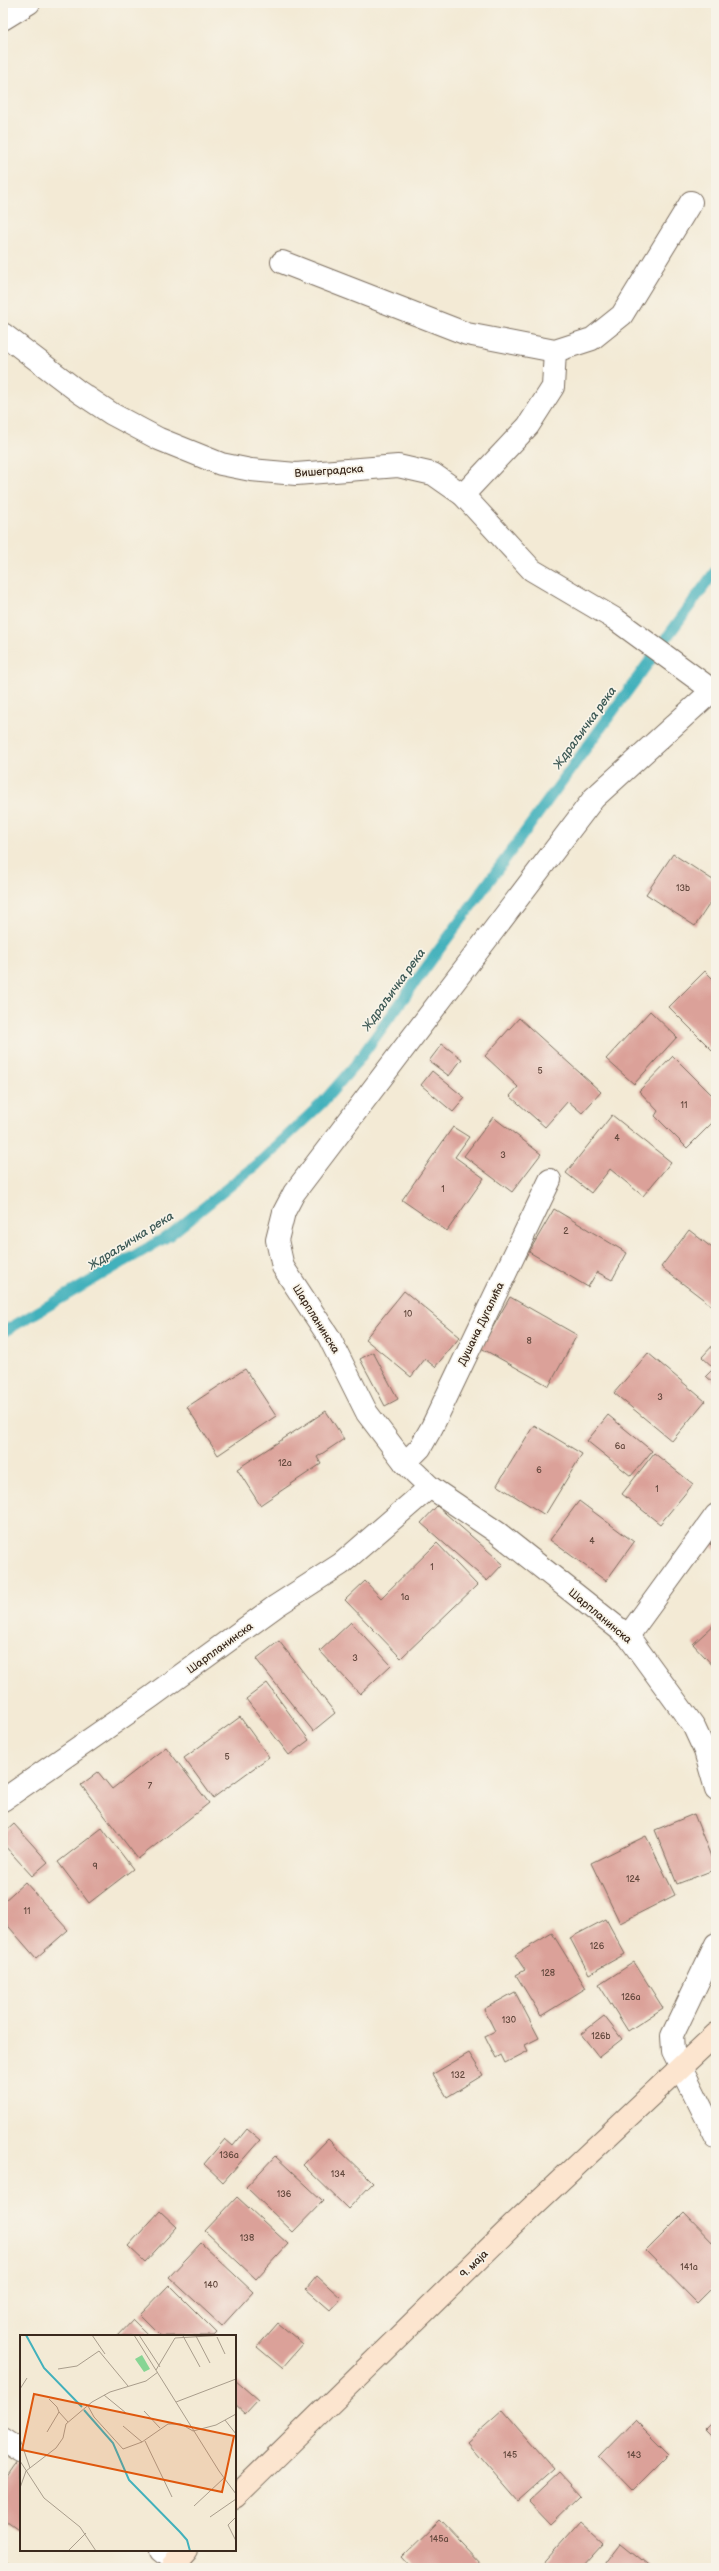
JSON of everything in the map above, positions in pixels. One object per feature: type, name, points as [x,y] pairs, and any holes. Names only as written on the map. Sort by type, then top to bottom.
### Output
[{"type":"main road","name":"9. маја","points":[[236,2496],[512,2226],[682,2069],[716,2034]]},
{"type":"street","points":[[3,19],[29,3]]},
{"type":"street","points":[[282,262],[467,334],[555,351],[592,339],[622,315],[691,202]]},
{"type":"street","name":"Вишеградска","points":[[3,334],[79,392],[112,414],[159,439],[202,457],[251,470],[296,474],[398,466],[433,474],[463,494],[532,570],[615,619],[679,668],[714,692]]},
{"type":"street","points":[[463,494],[528,426],[553,387],[555,351]]},
{"type":"street","name":"Шарпланинска","points":[[714,692],[594,798],[294,1193],[284,1212],[277,1240],[283,1267],[329,1337],[367,1413],[405,1463],[430,1487],[498,1533],[628,1636],[693,1725],[705,1751],[716,1789]]},
{"type":"street","name":"Душана Дугалића","points":[[405,1463],[420,1448],[432,1427],[550,1180]]},
{"type":"street","name":"Шарпланинска","points":[[3,1800],[151,1697],[276,1606],[341,1564],[430,1487]]},
{"type":"street","points":[[628,1636],[716,1516]]},
{"type":"street","points":[[716,1944],[672,2036],[673,2051],[716,2137]]},
{"type":"street","points":[[3,2439],[20,2450]]},
{"type":"building","points":[[673,854],[716,882],[716,894],[695,926],[646,894]]},
{"type":"building","points":[[705,971],[716,982],[716,1048],[713,1051],[669,1007]]},
{"type":"building","points":[[650,1011],[677,1037],[634,1084],[606,1059]]},
{"type":"building","points":[[519,1018],[601,1092],[582,1113],[568,1101],[545,1127],[510,1096],[518,1087],[485,1056]]},
{"type":"building","points":[[442,1044],[462,1059],[449,1076],[429,1061]]},
{"type":"building","points":[[673,1056],[716,1099],[716,1119],[687,1148],[655,1116],[658,1111],[639,1091]]},
{"type":"building","points":[[432,1071],[465,1098],[453,1112],[421,1085]]},
{"type":"building","points":[[612,1115],[671,1162],[643,1196],[610,1169],[591,1193],[566,1173]]},
{"type":"building","points":[[493,1117],[541,1154],[512,1192],[464,1156]]},
{"type":"building","points":[[453,1127],[469,1137],[455,1157],[484,1178],[447,1231],[402,1200]]},
{"type":"building","points":[[554,1209],[627,1253],[612,1280],[597,1272],[588,1287],[529,1252]]},
{"type":"building","points":[[689,1230],[716,1251],[716,1309],[661,1267]]},
{"type":"building","points":[[404,1291],[460,1337],[435,1367],[425,1359],[411,1377],[365,1339]]},
{"type":"building","points":[[510,1297],[577,1335],[549,1386],[481,1348]]},
{"type":"building","points":[[716,1342],[716,1385],[706,1376],[714,1368],[702,1357]]},
{"type":"building","points":[[373,1352],[398,1399],[385,1406],[360,1359]]},
{"type":"building","points":[[648,1353],[705,1401],[672,1441],[614,1393]]},
{"type":"building","points":[[245,1369],[276,1416],[218,1455],[187,1407]]},
{"type":"building","points":[[326,1411],[344,1439],[317,1457],[321,1464],[260,1505],[237,1469]]},
{"type":"building","points":[[608,1415],[652,1451],[631,1476],[587,1441]]},
{"type":"building","points":[[534,1425],[582,1454],[545,1515],[497,1485]]},
{"type":"building","points":[[654,1453],[693,1484],[660,1524],[622,1494]]},
{"type":"building","points":[[579,1501],[634,1542],[606,1581],[550,1540]]},
{"type":"building","points":[[437,1506],[503,1564],[487,1581],[421,1523]]},
{"type":"building","points":[[716,1539],[716,1550],[710,1544]]},
{"type":"building","points":[[437,1543],[477,1585],[401,1658],[345,1600],[365,1581],[381,1598]]},
{"type":"building","points":[[351,1622],[391,1665],[360,1694],[320,1651]]},
{"type":"building","points":[[716,1623],[716,1669],[693,1644]]},
{"type":"building","points":[[279,1641],[335,1713],[313,1731],[256,1659]]},
{"type":"building","points":[[267,1683],[309,1740],[289,1755],[246,1699]]},
{"type":"building","points":[[240,1717],[269,1757],[213,1798],[184,1758]]},
{"type":"building","points":[[166,1747],[209,1803],[138,1859],[81,1785],[98,1772],[112,1789]]},
{"type":"building","points":[[694,1814],[716,1869],[677,1884],[655,1830]]},
{"type":"building","points":[[14,1824],[48,1862],[32,1876],[3,1844],[3,1834]]},
{"type":"building","points":[[102,1828],[133,1869],[89,1903],[58,1862]]},
{"type":"building","points":[[646,1836],[675,1895],[620,1923],[591,1863]]},
{"type":"building","points":[[25,1882],[68,1930],[36,1958],[3,1920],[3,1902]]},
{"type":"building","points":[[606,1919],[625,1954],[589,1974],[570,1938]]},
{"type":"building","points":[[552,1933],[586,1988],[541,2016],[516,1975],[525,1970],[515,1955]]},
{"type":"building","points":[[634,1962],[663,2008],[628,2031],[599,1985]]},
{"type":"building","points":[[515,1992],[539,2038],[525,2045],[528,2051],[505,2063],[501,2055],[496,2058],[485,2036],[495,2031],[484,2009]]},
{"type":"building","points":[[604,2016],[622,2039],[599,2057],[581,2034]]},
{"type":"building","points":[[469,2053],[483,2075],[447,2097],[433,2074]]},
{"type":"building","points":[[247,2129],[260,2140],[223,2182],[204,2164],[225,2139],[233,2146]]},
{"type":"building","points":[[328,2139],[373,2183],[348,2209],[303,2165]]},
{"type":"building","points":[[275,2156],[323,2201],[293,2232],[246,2187]]},
{"type":"building","points":[[237,2197],[288,2244],[256,2279],[205,2231]]},
{"type":"building","points":[[160,2211],[177,2227],[145,2262],[128,2246]]},
{"type":"building","points":[[684,2213],[716,2246],[716,2284],[697,2303],[646,2251]]},
{"type":"building","points":[[201,2243],[253,2292],[222,2326],[169,2277]]},
{"type":"building","points":[[317,2276],[341,2298],[330,2310],[306,2289]]},
{"type":"building","points":[[169,2285],[217,2333],[215,2335],[160,2335],[140,2315]]},
{"type":"building","points":[[133,2320],[148,2335],[119,2335]]},
{"type":"building","points":[[278,2323],[303,2344],[282,2368],[257,2347]]},
{"type":"building","points":[[236,2381],[258,2400],[245,2414],[236,2406]]},
{"type":"building","points":[[503,2410],[554,2469],[518,2501],[467,2442]]},
{"type":"building","points":[[716,2418],[716,2440],[705,2429]]},
{"type":"building","points":[[635,2420],[669,2454],[632,2491],[599,2457]]},
{"type":"building","points":[[18,2461],[20,2462],[20,2531],[3,2519],[3,2483]]},
{"type":"building","points":[[560,2472],[581,2495],[551,2524],[529,2501]]},
{"type":"building","points":[[439,2520],[485,2568],[411,2568],[401,2557]]},
{"type":"building","points":[[580,2522],[604,2544],[582,2568],[539,2568]]},
{"type":"building","points":[[621,2543],[652,2568],[602,2568]]},
{"type":"building","points":[[3,2561],[13,2568],[3,2568]]},
{"type":"waterway","name":"Ждраљичка река","points":[[3,1332],[170,1235],[263,1159],[322,1103],[355,1065],[716,570]]}]
